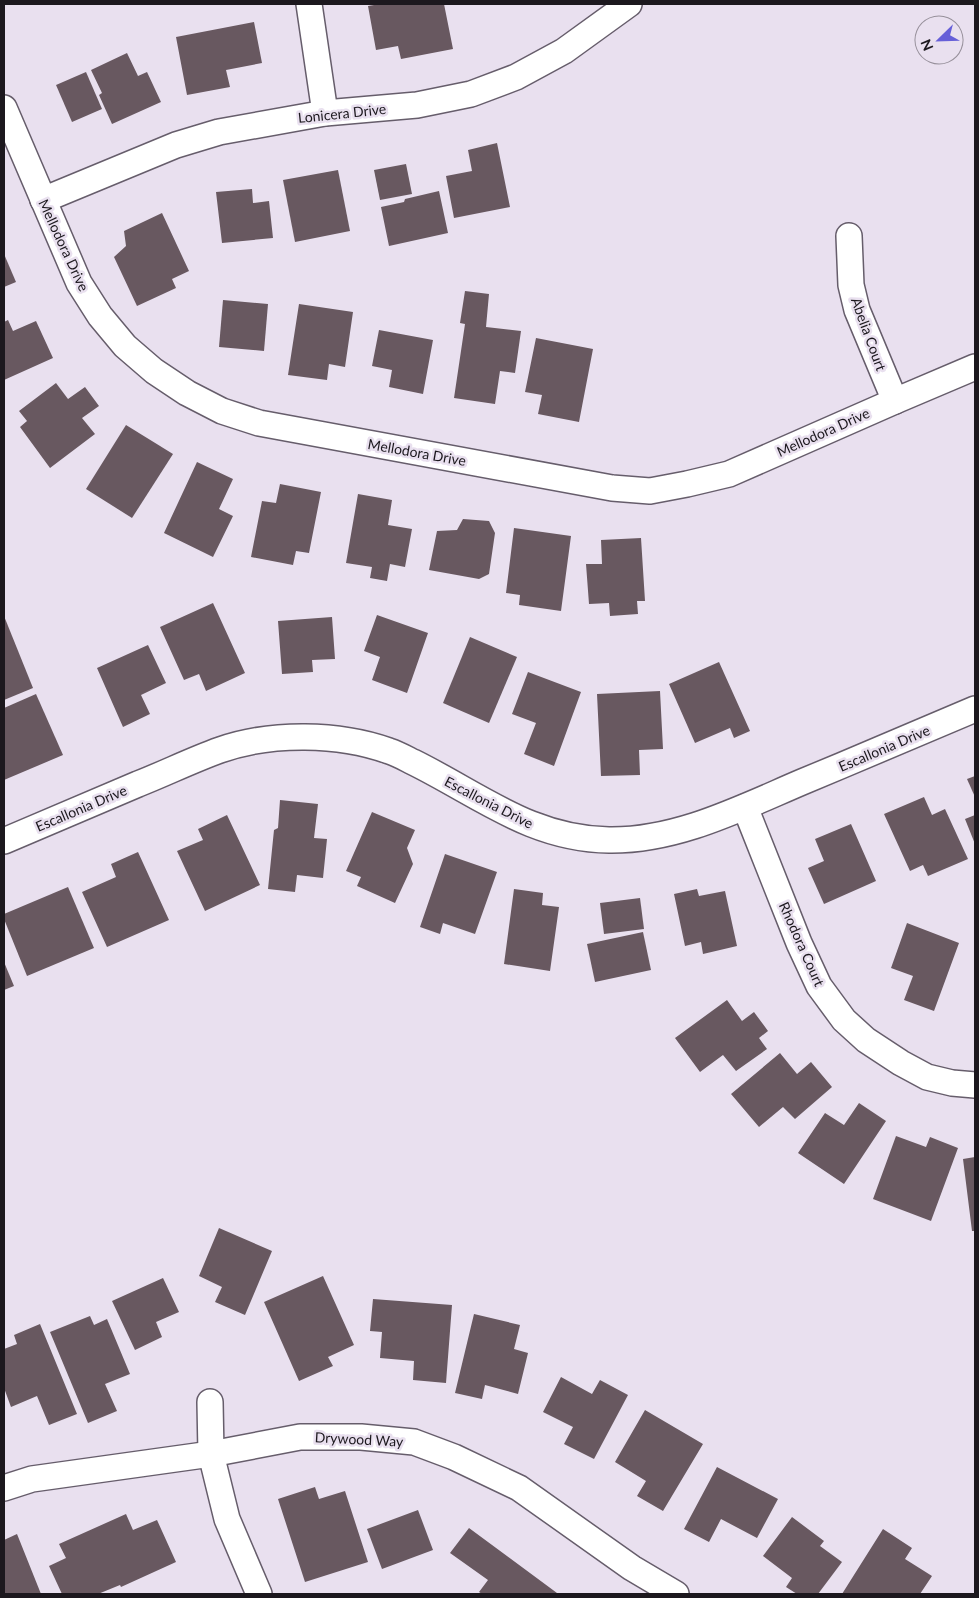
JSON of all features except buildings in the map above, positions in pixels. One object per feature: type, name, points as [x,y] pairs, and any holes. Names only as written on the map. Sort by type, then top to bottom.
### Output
[{"type":"street","points":[[308,4],[325,113]]},
{"type":"street","name":"Lonicera Drive","points":[[43,200],[176,145],[219,132],[325,113],[417,106],[471,94],[516,78],[564,51],[629,4]]},
{"type":"street","name":"Mellodora Drive","points":[[4,108],[79,283],[100,316],[125,346],[154,371],[187,393],[222,411],[259,423],[612,488],[650,491],[729,474],[975,367]]},
{"type":"street","name":"Abelia Court","points":[[849,236],[852,285],[857,310],[895,401]]},
{"type":"street","name":"Escallonia Drive","points":[[4,841],[222,749],[268,739],[314,737],[351,741],[390,751],[429,770],[504,813],[540,828],[574,838],[611,840],[651,837],[689,828],[745,807],[975,709]]},
{"type":"street","name":"Rhodora Court","points":[[745,807],[799,943],[819,986],[844,1020],[866,1040],[901,1063],[927,1077],[952,1083],[975,1085]]},
{"type":"street","points":[[210,1402],[211,1454],[226,1519],[259,1594]]},
{"type":"street","name":"Drywood Way","points":[[4,1488],[32,1480],[211,1454],[300,1437],[361,1437],[414,1442],[454,1457],[519,1488],[632,1568],[676,1594]]}]
